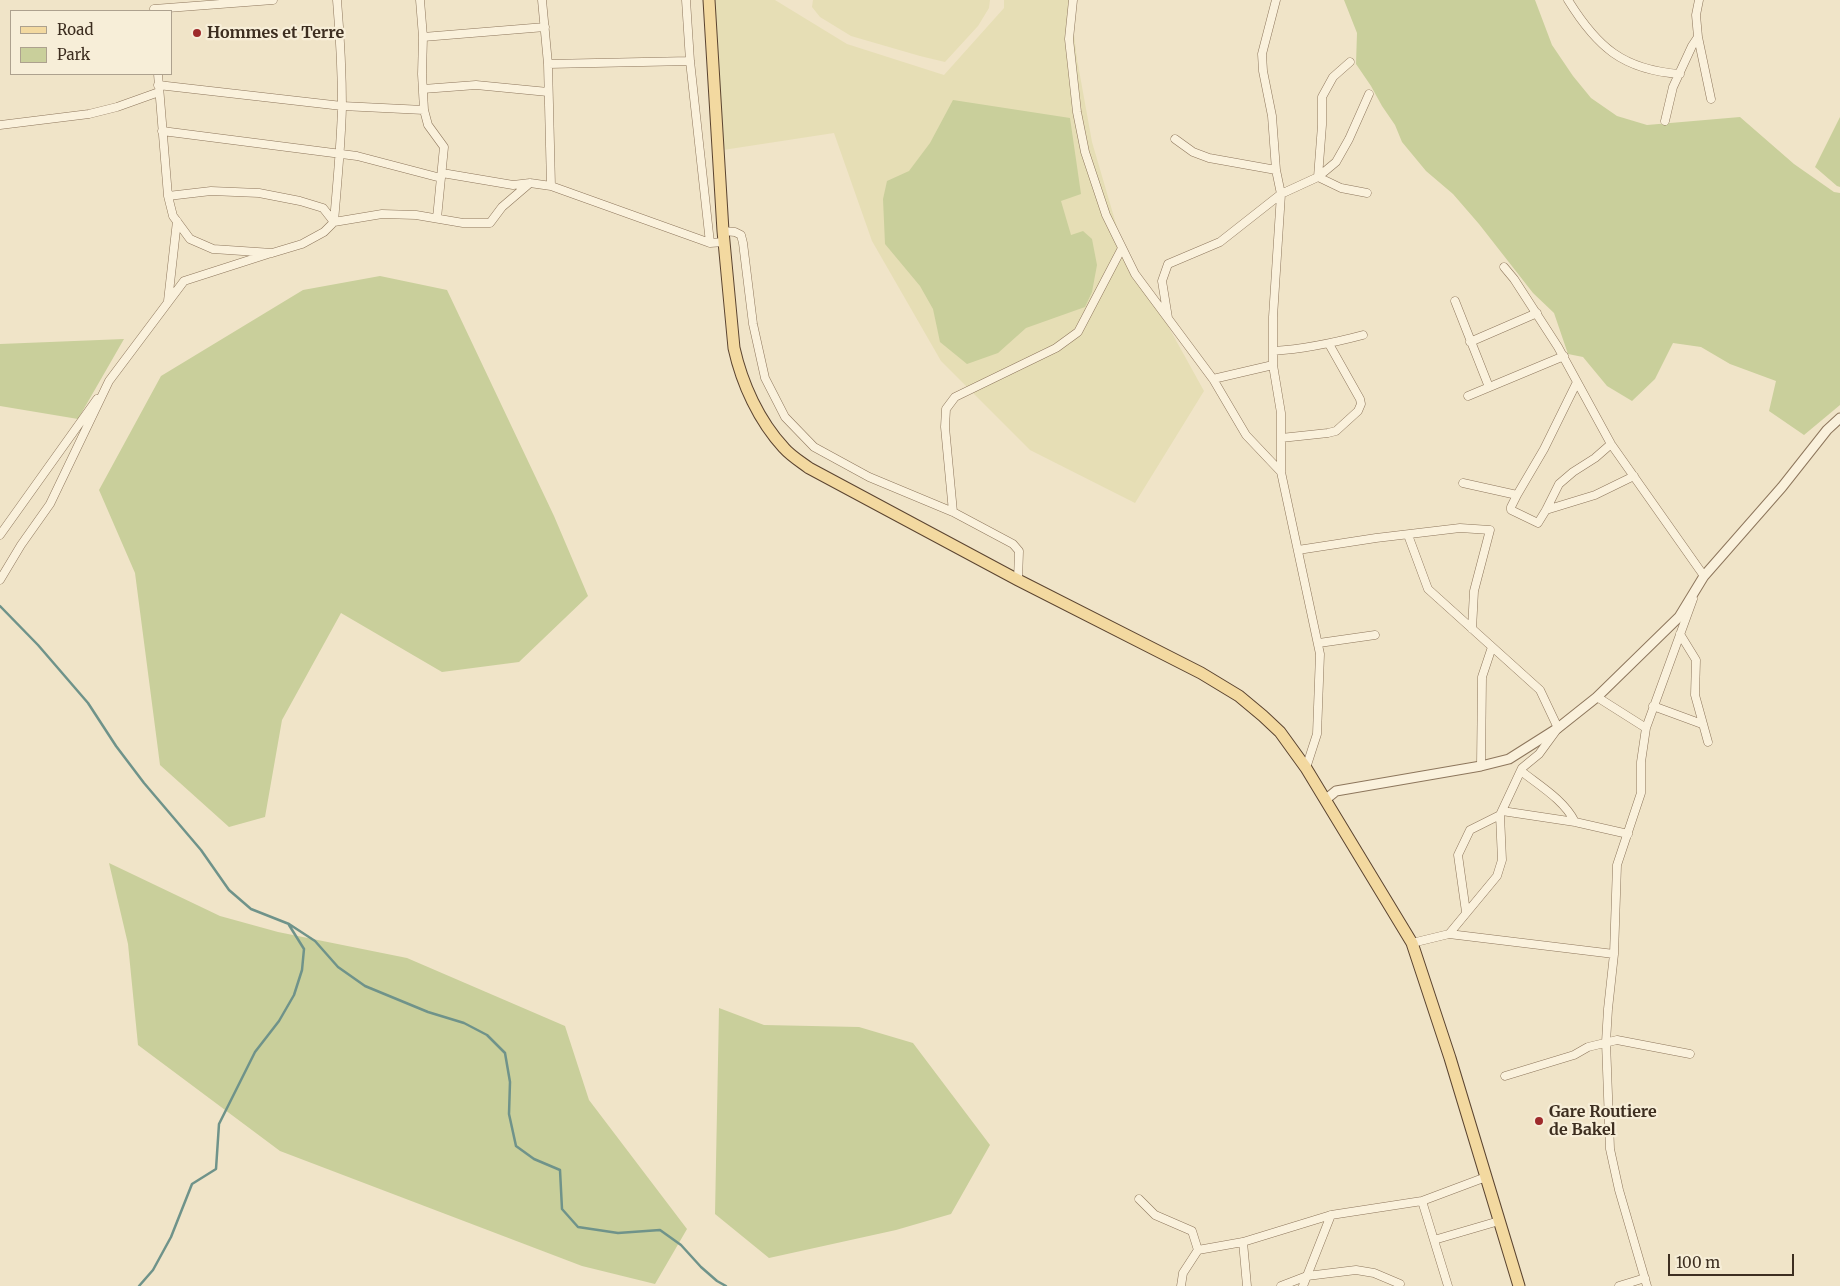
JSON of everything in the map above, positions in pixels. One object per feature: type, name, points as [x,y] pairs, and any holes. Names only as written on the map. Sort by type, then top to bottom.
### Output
[{"type":"main road","points":[[709,0],[723,236],[730,312],[738,363],[756,408],[768,428],[785,449],[809,468],[1018,580],[1219,683],[1263,716],[1280,732],[1306,768],[1412,943],[1450,1058],[1519,1286]]},
{"type":"street","points":[[153,0],[154,10],[273,0]]},
{"type":"street","points":[[334,222],[342,106],[340,38],[336,0]]},
{"type":"street","points":[[420,0],[423,37],[424,110],[428,125],[444,147],[437,218]]},
{"type":"street","points":[[542,0],[548,64],[551,186]]},
{"type":"street","points":[[686,0],[690,61],[710,243]]},
{"type":"street","points":[[1073,0],[1069,38],[1077,112],[1085,152],[1106,215],[1135,274],[1214,379],[1246,435],[1281,472]]},
{"type":"street","points":[[1276,0],[1262,54],[1263,72],[1272,116],[1276,170],[1281,194],[1272,318],[1273,365],[1281,412],[1281,472],[1320,654],[1317,734],[1306,768]]},
{"type":"street","points":[[1568,0],[1580,19],[1610,52],[1628,63],[1658,73],[1680,74]]},
{"type":"street","points":[[1699,0],[1696,15],[1698,38],[1711,99]]},
{"type":"street","points":[[423,37],[545,27]]},
{"type":"street","points":[[1665,121],[1673,87],[1692,46],[1698,38]]},
{"type":"street","points":[[548,64],[690,61]]},
{"type":"street","points":[[1318,177],[1322,97],[1333,77],[1350,62]]},
{"type":"street","points":[[158,75],[168,196],[173,216],[190,239],[213,249],[272,253]]},
{"type":"street","points":[[423,89],[476,85],[548,92]]},
{"type":"street","points":[[0,125],[89,114],[117,107],[159,89],[342,106],[424,110]]},
{"type":"street","points":[[1168,320],[1162,281],[1168,264],[1220,242],[1281,194],[1318,177],[1336,162],[1369,94]]},
{"type":"street","points":[[162,131],[357,156],[442,175],[513,185],[530,183],[551,186],[710,243],[735,232],[740,235],[743,242],[753,324],[765,378],[785,417],[814,447],[869,477],[953,512],[1013,544],[1019,552],[1018,580]]},
{"type":"street","points":[[1175,139],[1193,152],[1209,158],[1276,170]]},
{"type":"street","points":[[1318,177],[1341,188],[1367,193]]},
{"type":"street","points":[[0,535],[184,281],[302,244],[324,232],[334,222],[382,214],[437,218],[463,223],[490,223],[502,207],[530,183]]},
{"type":"street","points":[[168,196],[211,190],[259,194],[300,201],[323,208],[334,222]]},
{"type":"street","points":[[168,303],[177,221]]},
{"type":"street","points":[[953,512],[944,427],[946,409],[955,397],[1056,348],[1078,332],[1122,248]]},
{"type":"street","points":[[1504,267],[1537,313],[1564,356],[1611,444],[1704,576]]},
{"type":"street","points":[[1455,301],[1489,387]]},
{"type":"street","points":[[1470,342],[1537,313]]},
{"type":"street","points":[[1273,351],[1299,349],[1363,336]]},
{"type":"street","points":[[1281,438],[1336,431],[1361,407],[1360,399],[1329,344]]},
{"type":"street","points":[[1468,396],[1564,356]]},
{"type":"street","points":[[1214,379],[1273,365]]},
{"type":"street","points":[[0,580],[21,545],[50,504],[110,381]]},
{"type":"street","points":[[1577,382],[1544,449],[1511,507],[1512,510],[1535,523],[1540,521],[1559,484],[1611,444]]},
{"type":"street","points":[[1325,800],[1336,791],[1481,766],[1509,759],[1558,728],[1597,697],[1679,617],[1704,576],[1782,487],[1827,430],[1840,418]]},
{"type":"street","points":[[1546,510],[1595,495],[1634,476]]},
{"type":"street","points":[[1463,483],[1518,495]]},
{"type":"street","points":[[1298,550],[1460,528],[1490,530],[1474,591],[1472,629]]},
{"type":"street","points":[[1408,536],[1428,588],[1540,690],[1558,728]]},
{"type":"street","points":[[1647,1286],[1619,1190],[1610,1149],[1606,1042],[1614,954],[1618,865],[1641,793],[1641,762],[1646,728],[1698,586]]},
{"type":"street","points":[[1680,634],[1696,660],[1695,695],[1708,742]]},
{"type":"street","points":[[1319,643],[1375,635]]},
{"type":"street","points":[[1481,766],[1482,677],[1492,647]]},
{"type":"street","points":[[1597,697],[1646,728]]},
{"type":"street","points":[[1653,706],[1702,724]]},
{"type":"street","points":[[1449,934],[1497,876],[1502,860],[1501,813],[1522,768],[1540,754],[1558,728]]},
{"type":"street","points":[[1521,771],[1555,797],[1570,812],[1575,822]]},
{"type":"street","points":[[1466,912],[1458,855],[1470,830],[1501,813],[1575,822],[1628,834]]},
{"type":"street","points":[[1412,943],[1449,934],[1614,954]]},
{"type":"street","points":[[1505,1076],[1574,1055],[1588,1047],[1617,1040],[1690,1054]]},
{"type":"street","points":[[1181,1286],[1183,1274],[1198,1250],[1242,1242],[1331,1215],[1422,1201],[1486,1177]]},
{"type":"street","points":[[1139,1199],[1155,1216],[1192,1231],[1198,1250]]},
{"type":"street","points":[[1422,1201],[1448,1286]]},
{"type":"street","points":[[1303,1286],[1331,1215]]},
{"type":"street","points":[[1434,1240],[1500,1221]]},
{"type":"street","points":[[1242,1242],[1247,1286]]},
{"type":"street","points":[[1281,1286],[1307,1276],[1356,1270],[1374,1273],[1400,1284]]},
{"type":"street","points":[[1619,1286],[1645,1278]]},
{"type":"shaded area","points":[[712,0],[775,0],[847,44],[944,75],[1004,8],[1004,0],[1070,0],[1077,59],[1092,142],[1121,241],[1204,391],[1135,503],[1030,450],[941,361],[872,241],[834,133],[723,150]]},
{"type":"shaded area","points":[[813,0],[990,0],[989,8],[978,26],[945,62],[851,36],[820,17],[812,7]]},
{"type":"green space","points":[[1344,0],[1535,0],[1552,45],[1573,76],[1591,98],[1617,116],[1647,125],[1740,117],[1794,164],[1834,192],[1840,193],[1840,405],[1804,435],[1769,411],[1776,381],[1730,364],[1701,347],[1673,343],[1655,379],[1632,401],[1607,386],[1583,357],[1568,354],[1554,313],[1533,293],[1453,194],[1426,171],[1402,142],[1395,125],[1356,64],[1357,33]]},
{"type":"green space","points":[[953,100],[1070,118],[1081,194],[1061,201],[1071,235],[1083,231],[1092,239],[1097,265],[1092,292],[1085,307],[1026,328],[998,353],[967,364],[940,342],[933,309],[920,286],[885,244],[883,199],[887,181],[909,171],[930,143]]},
{"type":"green space","points":[[1840,117],[1840,187],[1815,167]]},
{"type":"green space","points":[[380,276],[447,290],[554,516],[588,596],[519,662],[442,672],[341,613],[282,720],[265,817],[229,827],[160,765],[135,573],[99,490],[161,376],[303,290]]},
{"type":"green space","points":[[124,339],[78,419],[0,406],[0,344]]},
{"type":"green space","points":[[109,863],[220,916],[278,932],[407,958],[565,1026],[589,1100],[687,1229],[655,1284],[582,1266],[280,1151],[138,1045],[128,944]]},
{"type":"green space","points":[[719,1008],[764,1025],[859,1027],[913,1043],[990,1145],[951,1214],[896,1230],[769,1258],[715,1214]]},
{"type":"waterway","points":[[0,606],[38,645],[88,703],[116,746],[144,783],[201,850],[229,890],[251,909],[289,924],[315,941],[338,967],[365,986],[428,1012],[464,1023],[487,1035],[505,1053],[510,1082],[509,1114],[516,1146],[534,1159],[560,1170],[562,1209],[578,1227],[618,1233],[660,1230],[681,1245],[701,1267],[726,1286]]},
{"type":"waterway","points":[[139,1286],[153,1270],[171,1237],[192,1184],[216,1169],[219,1124],[255,1052],[279,1021],[294,995],[302,970],[304,949],[289,925]]},
{"type":"place","name":"Hommes et Terre","points":[[197,33]]},
{"type":"place","name":"Gare Routiere de Bakel","points":[[1539,1121]]}]
